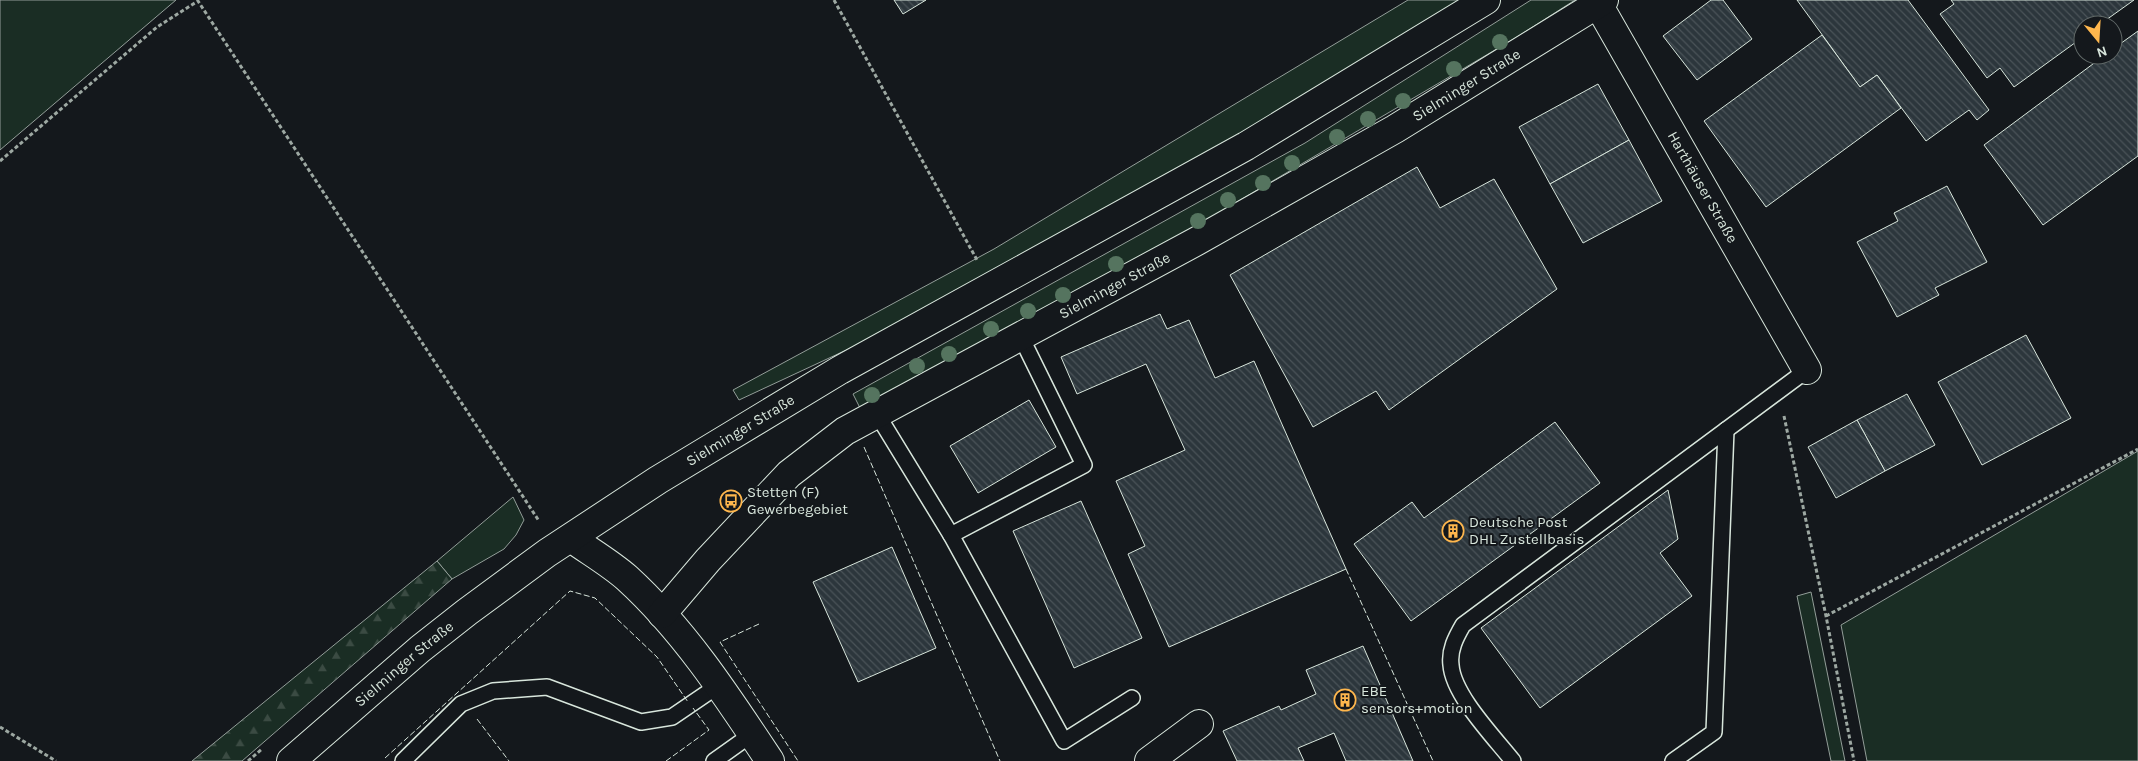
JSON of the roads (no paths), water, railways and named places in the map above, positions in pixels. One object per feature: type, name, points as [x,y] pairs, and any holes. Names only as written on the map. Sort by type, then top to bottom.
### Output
[{"type":"street","name":"Sielminger Straße","points":[[291,761],[420,649],[468,612],[571,538],[658,480],[840,370],[1246,146],[1486,0]]},
{"type":"street","name":"Sielminger Straße","points":[[662,614],[708,560],[789,474],[845,431],[1197,241],[1378,139],[1601,2]]},
{"type":"street","name":"Harthäuser Straße","points":[[1601,2],[1807,370]]},
{"type":"street","points":[[571,538],[626,577],[662,614],[720,685],[770,761]]},
{"type":"street","points":[[1149,761],[1199,724]]},
{"type":"lane","points":[[951,534],[1084,465],[1020,335]]},
{"type":"lane","points":[[1513,761],[1458,691],[1450,665],[1453,645],[1463,625],[1807,370]]},
{"type":"lane","points":[[877,414],[951,534],[1064,741],[1132,698]]},
{"type":"lane","points":[[1673,761],[1714,732],[1726,430]]},
{"type":"lane","points":[[403,761],[462,704],[493,691],[547,687],[641,722],[672,717],[720,685]]},
{"type":"lane","points":[[714,761],[752,734]]},
{"type":"place","name":"Stetten (F) Gewerbegebiet","points":[[731,501]]},
{"type":"place","name":"Deutsche Post DHL Zustellbasis","points":[[1453,531]]},
{"type":"place","name":"EBE sensors+motion","points":[[1345,700]]}]
